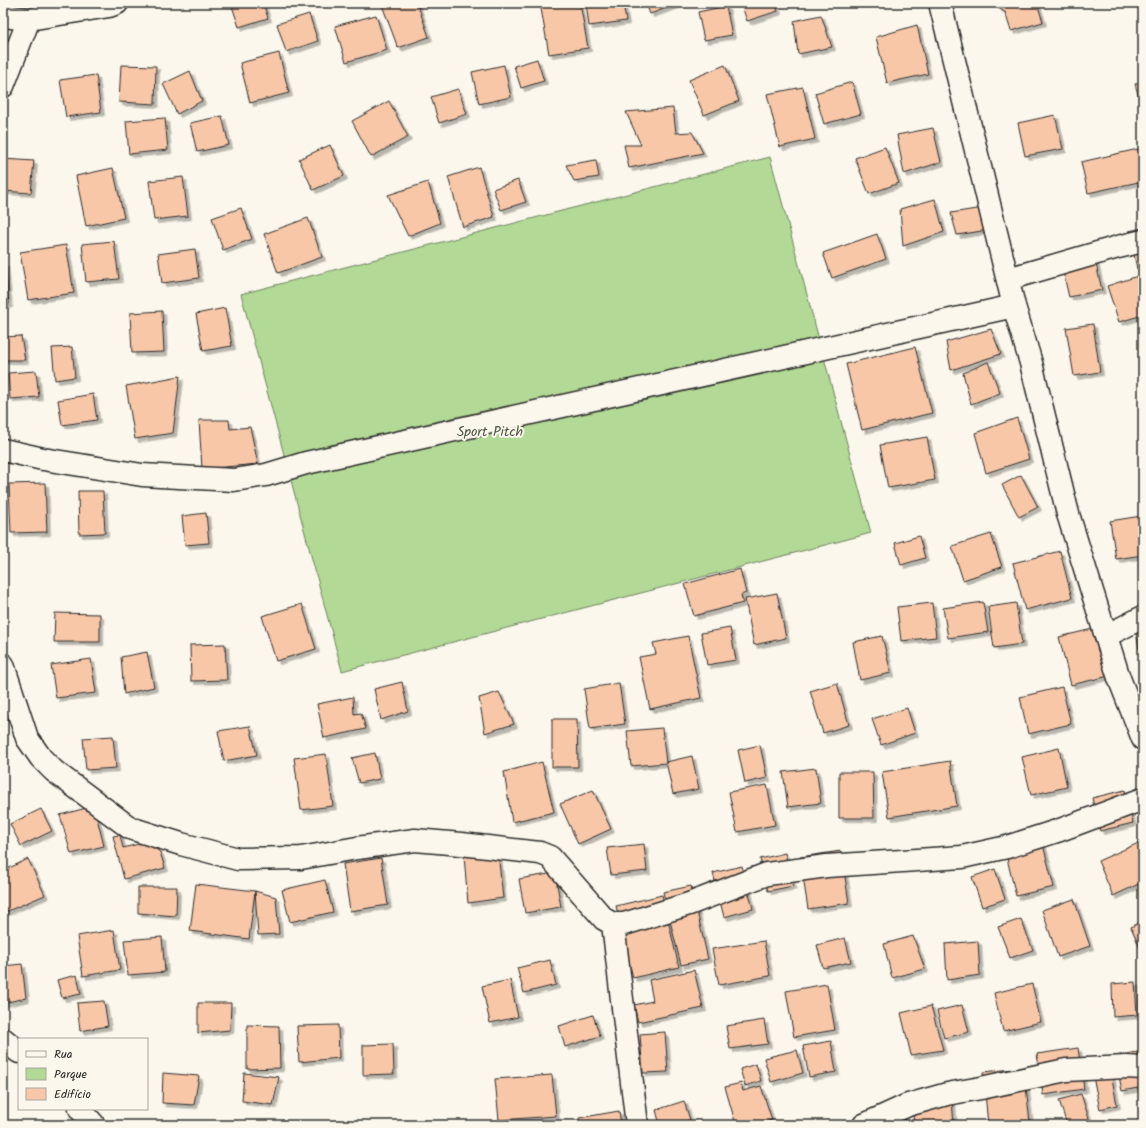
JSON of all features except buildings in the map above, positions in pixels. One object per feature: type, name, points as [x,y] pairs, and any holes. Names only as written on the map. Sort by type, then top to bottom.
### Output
[{"type":"street","points":[[3,16],[28,19],[109,6],[117,3]]},
{"type":"street","points":[[940,3],[1014,306],[1031,363],[1068,514],[1119,678],[1143,739]]},
{"type":"street","points":[[3,86],[28,19]]},
{"type":"street","points":[[1008,279],[1143,241]]},
{"type":"street","points":[[3,450],[142,475],[234,480],[266,476],[306,463],[1014,306]]},
{"type":"street","points":[[1106,636],[1143,617]]},
{"type":"street","points":[[3,665],[27,738],[41,758],[54,771],[130,828],[181,844],[238,859],[301,858],[415,840],[540,853],[550,857],[604,919],[613,924],[624,924],[690,904],[767,874],[827,866],[962,857],[1007,847],[1060,830],[1143,799]]},
{"type":"street","points":[[613,924],[637,1125]]},
{"type":"street","points":[[3,1039],[18,1051]]},
{"type":"street","points":[[864,1125],[908,1105],[947,1094],[1066,1070],[1126,1067],[1143,1068]]},
{"type":"street","points":[[81,1110],[94,1125]]},
{"type":"green space","name":"Sport Pitch","points":[[770,157],[871,533],[342,671],[241,294]]}]
